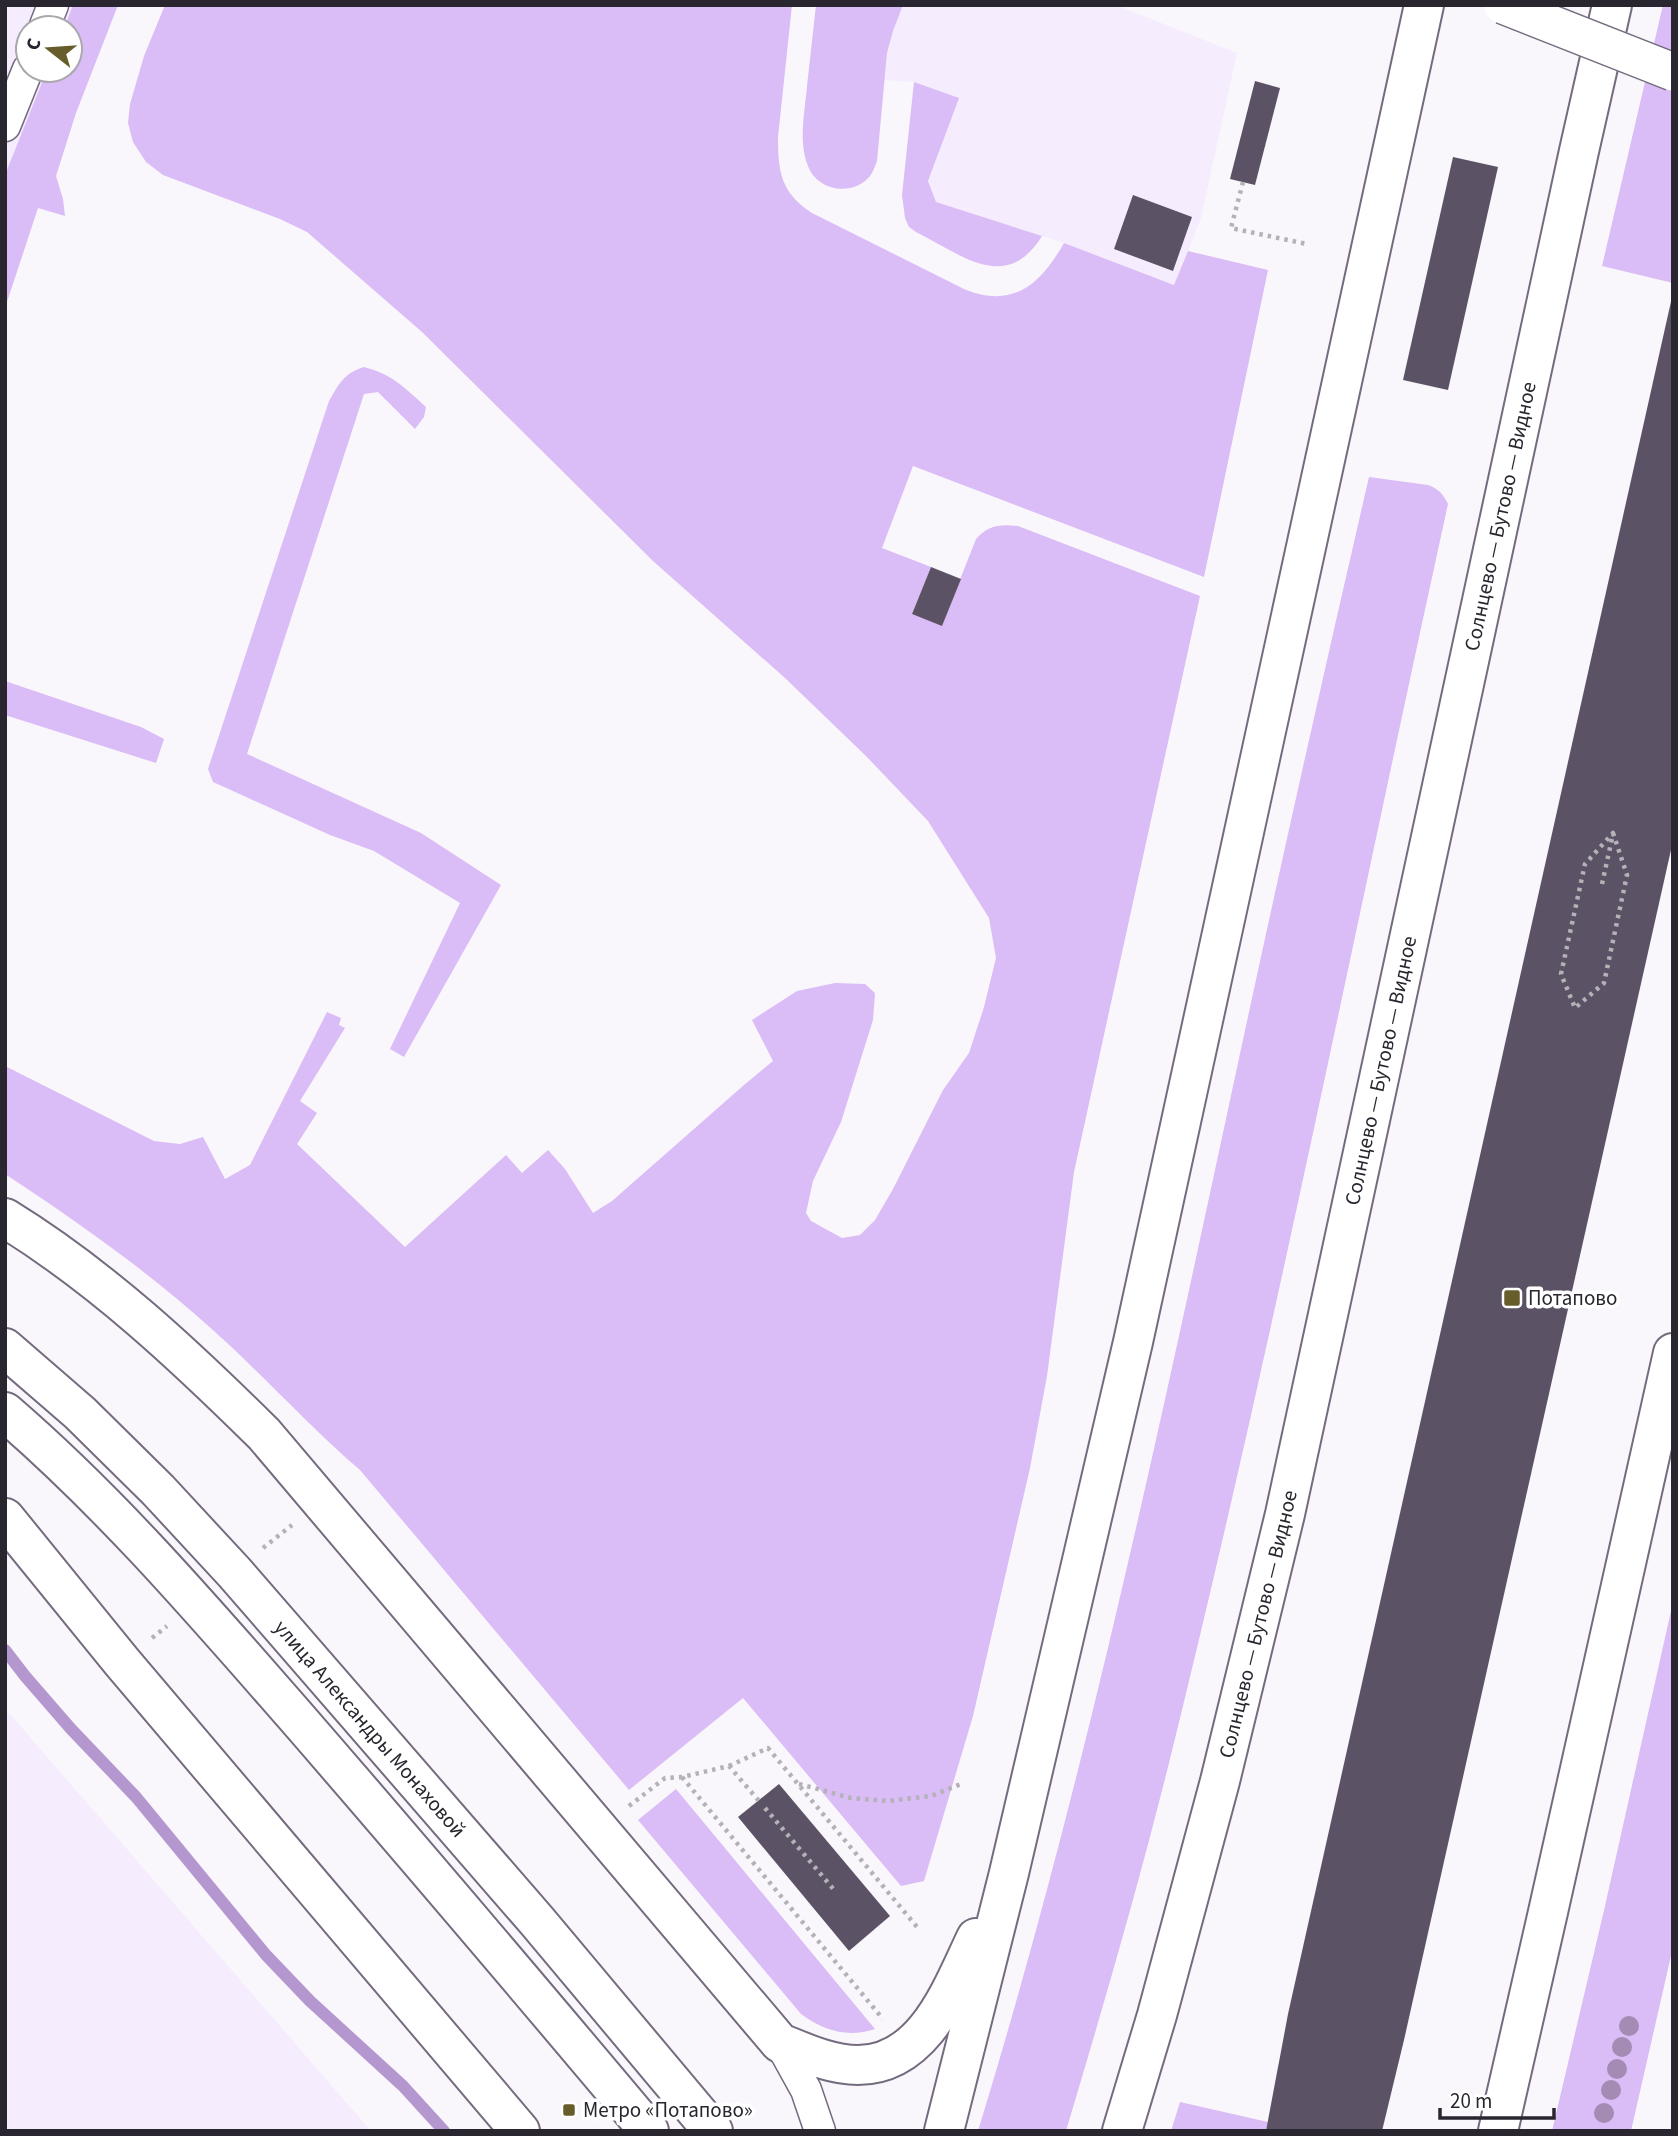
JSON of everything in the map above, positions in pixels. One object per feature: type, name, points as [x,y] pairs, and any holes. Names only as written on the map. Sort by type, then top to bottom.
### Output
[{"type":"main road","points":[[944,2131],[1009,1873],[1133,1342],[1424,5]]},
{"type":"main road","name":"Солнцево — Бутово — Видное","points":[[1122,2131],[1157,2015],[1220,1781],[1284,1514],[1612,5]]},
{"type":"main road","points":[[5,1218],[73,1265],[135,1314],[199,1370],[264,1434],[780,2043],[821,2059],[858,2065],[890,2058],[903,2051],[934,2020],[1009,1873]]},
{"type":"main road","name":"улица Александры Монаховой","points":[[5,1348],[80,1413],[158,1490],[234,1572],[537,1921],[713,2131]]},
{"type":"main road","points":[[1498,2131],[1673,1353]]},
{"type":"main road","points":[[5,1412],[48,1449],[124,1524],[196,1602],[649,2131]]},
{"type":"main road","points":[[5,1518],[122,1662],[520,2131]]},
{"type":"street","points":[[1503,5],[1673,72]]},
{"type":"street","points":[[5,126],[22,84]]},
{"type":"street","points":[[780,2043],[806,2090],[820,2131]]},
{"type":"path","points":[[1243,182],[1231,228],[1307,244]]},
{"type":"path","points":[[1613,833],[1627,875],[1604,983],[1575,1008],[1561,974],[1585,864],[1613,833]]},
{"type":"path","points":[[1602,884],[1613,833]]},
{"type":"path","points":[[629,1806],[665,1778],[729,1766],[768,1748],[917,1927]]},
{"type":"path","points":[[729,1766],[759,1801]]},
{"type":"path","points":[[681,1777],[890,2028]]},
{"type":"path","points":[[797,1783],[851,1798],[888,1801],[931,1796],[961,1784]]},
{"type":"path","points":[[765,1808],[835,1891]]},
{"type":"shaded area","points":[[5,5],[92,5],[83,14],[14,14],[14,84],[61,84],[5,224]]},
{"type":"shaded area","points":[[73,5],[118,5],[76,113],[56,176],[65,216],[38,208],[5,308],[5,175],[41,84],[84,84],[84,14],[69,14]]},
{"type":"shaded area","points":[[165,5],[792,5],[778,137],[779,161],[783,181],[788,189],[794,198],[812,213],[964,289],[997,296],[1011,294],[1035,281],[1064,243],[1174,285],[1188,251],[1268,270],[1204,577],[913,466],[882,548],[931,567],[912,614],[942,625],[976,539],[990,528],[1000,526],[1018,526],[1200,596],[1074,1172],[1047,1376],[1030,1468],[973,1716],[924,1881],[901,1886],[743,1698],[629,1790],[360,1470],[233,1348],[164,1288],[113,1248],[5,1174],[5,1066],[154,1141],[180,1144],[203,1137],[225,1179],[250,1165],[327,1012],[341,1018],[339,1025],[345,1028],[300,1101],[317,1113],[297,1144],[405,1247],[506,1155],[522,1173],[548,1150],[565,1169],[593,1213],[612,1201],[773,1061],[752,1020],[797,991],[835,983],[865,984],[875,993],[873,1020],[841,1122],[813,1181],[806,1213],[811,1221],[842,1238],[860,1235],[875,1220],[943,1090],[969,1053],[996,958],[989,918],[928,821],[866,756],[785,678],[653,561],[422,332],[307,232],[280,219],[163,175],[146,162],[133,142],[128,123],[130,104],[144,56]]},
{"type":"shaded area","points":[[816,5],[903,5],[887,53],[877,161],[863,183],[845,189],[827,186],[819,181],[808,166],[803,146]]},
{"type":"shaded area","points":[[903,5],[1116,5],[1237,53],[1201,218],[1175,285],[1064,243],[936,202],[928,181],[958,98],[914,82],[885,80],[887,53]]},
{"type":"shaded area","points":[[1663,5],[1673,5],[1673,283],[1602,266]]},
{"type":"shaded area","points":[[914,82],[959,98],[928,181],[936,202],[1042,236],[1028,253],[1014,263],[998,266],[967,259],[909,227],[902,195]]},
{"type":"shaded area","points":[[364,367],[383,374],[405,388],[426,407],[424,417],[415,429],[378,392],[364,394],[247,754],[421,833],[501,885],[404,1057],[390,1049],[460,903],[374,851],[330,835],[213,782],[208,769],[329,401],[347,376]]},
{"type":"shaded area","points":[[1369,477],[1428,485],[1440,492],[1448,504],[1279,1290],[1208,1603],[1146,1852],[1066,2131],[978,2131],[1052,1870],[1118,1607]]},
{"type":"shaded area","points":[[5,681],[141,727],[164,739],[156,763],[5,715]]},
{"type":"shaded area","points":[[1673,1602],[1673,1947],[1631,2131],[1552,2131],[1605,1906]]},
{"type":"shaded area","points":[[5,1713],[10,1714],[371,2131],[5,2131]]},
{"type":"shaded area","points":[[676,1789],[875,2029],[855,2033],[836,2031],[818,2025],[801,2014],[638,1820]]},
{"type":"shaded area","points":[[1180,2102],[1268,2122],[1266,2131],[1171,2131]]},
{"type":"building","points":[[1255,81],[1280,88],[1255,185],[1230,179]]},
{"type":"building","points":[[1453,157],[1498,167],[1448,390],[1403,380]]},
{"type":"building","points":[[1133,195],[1192,217],[1173,271],[1114,249]]},
{"type":"building","points":[[1672,297],[1673,841],[1382,2131],[1266,2131],[1288,2014]]},
{"type":"building","points":[[931,567],[961,579],[942,626],[912,614]]},
{"type":"building","points":[[779,1784],[890,1916],[849,1951],[738,1817]]},
{"type":"waterway","points":[[5,1650],[71,1729],[136,1797],[266,1955],[310,2001],[403,2086],[444,2131]]},
{"type":"place","name":"Потапово","points":[[1512,1298]]},
{"type":"place","name":"Метро «Потапово»","points":[[569,2110]]}]
